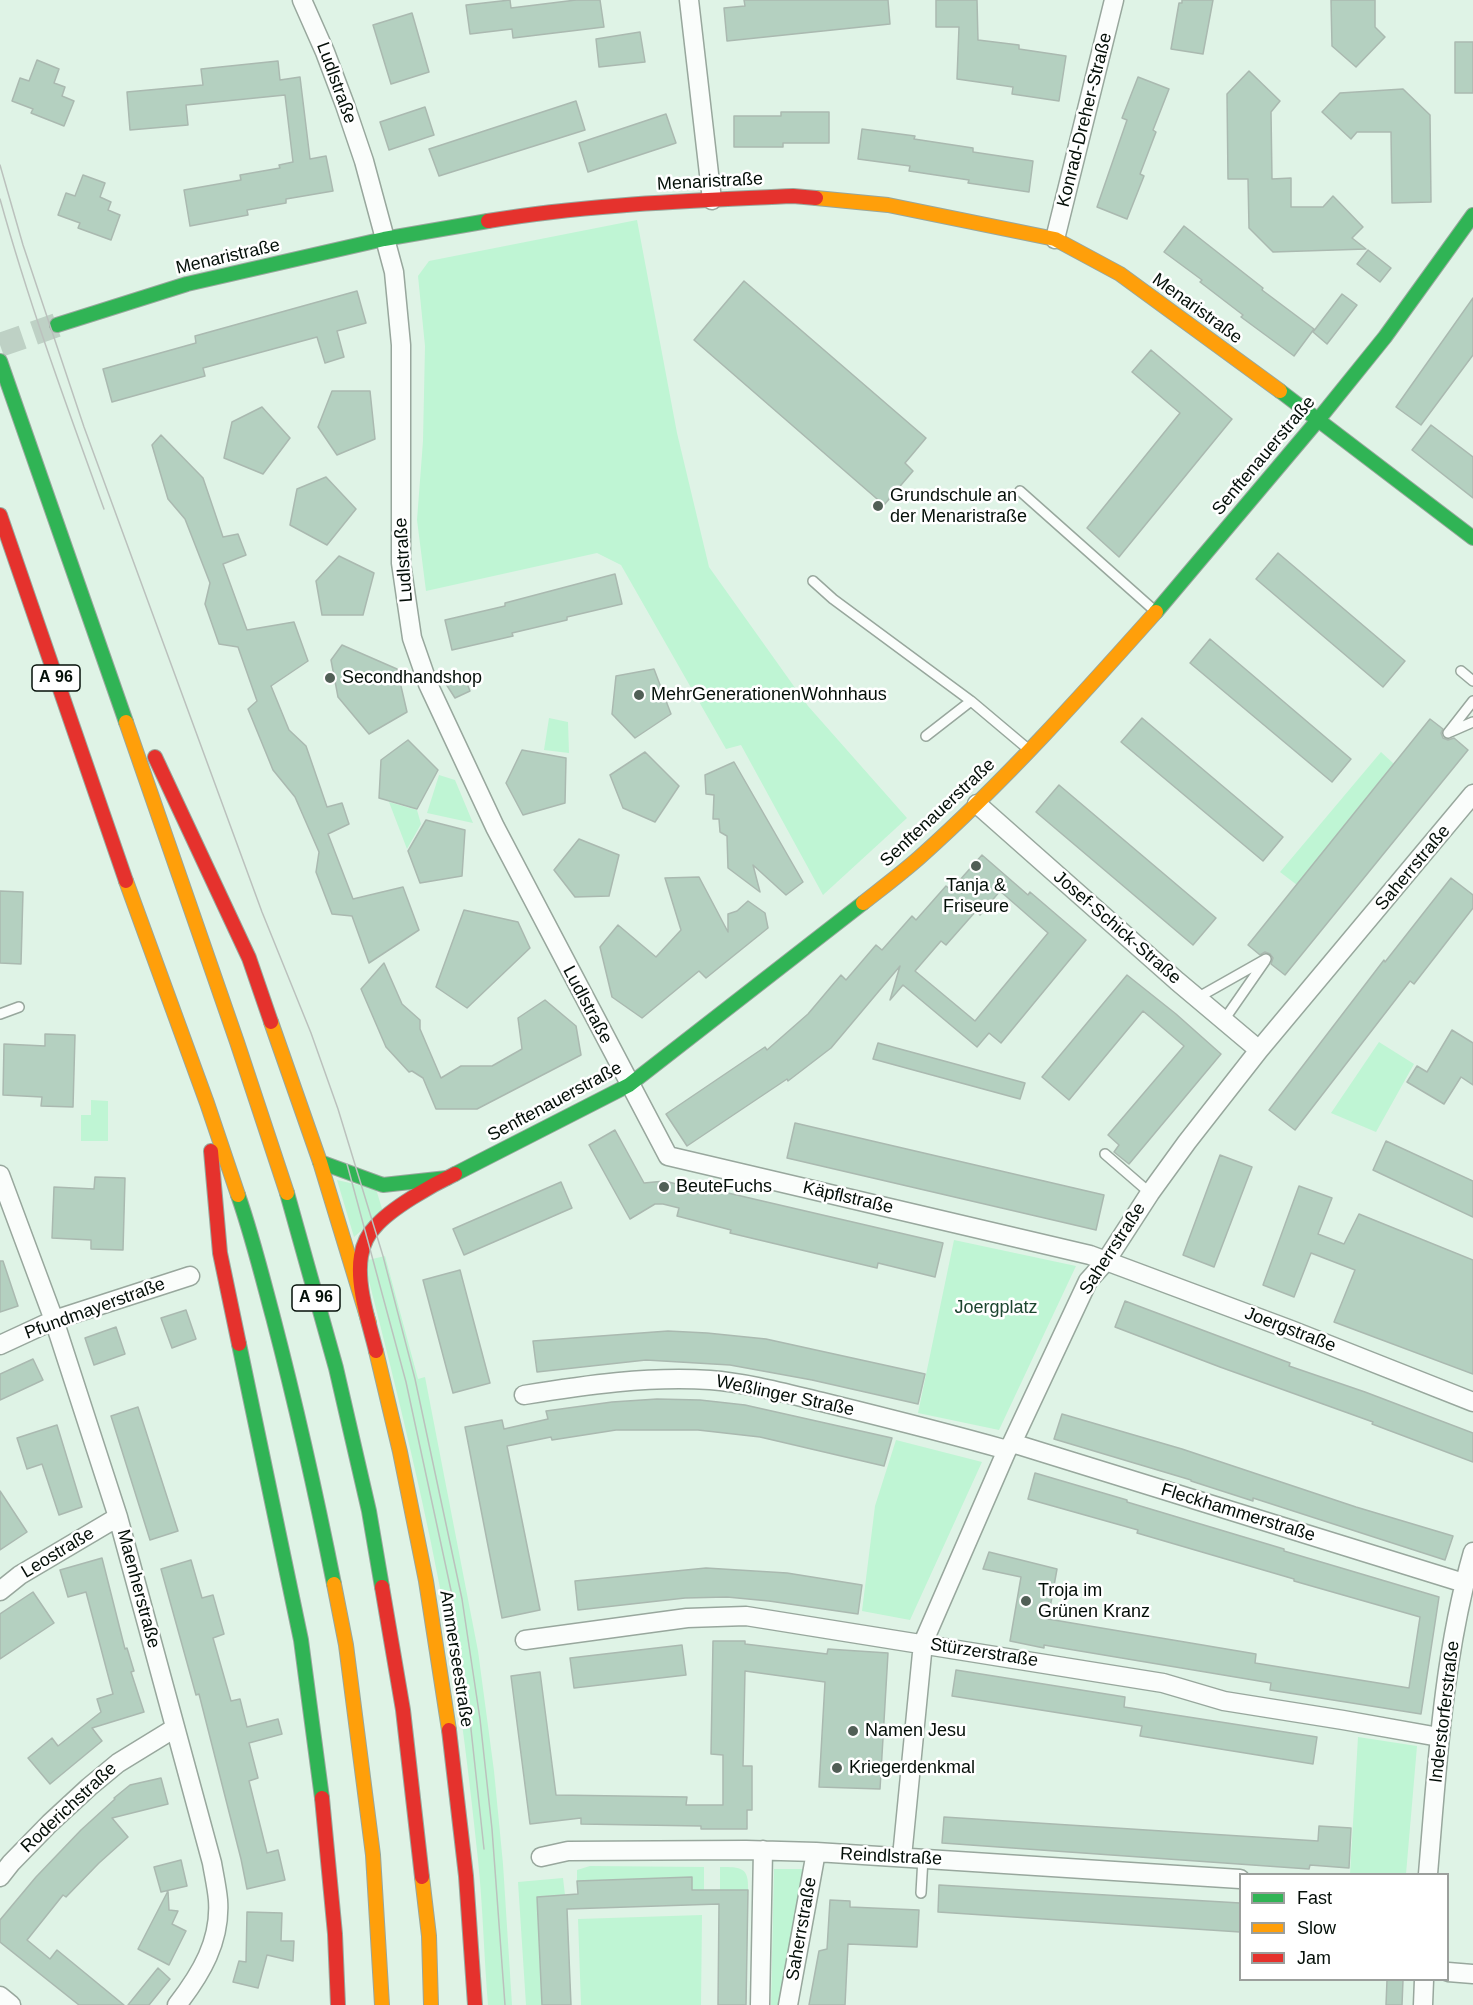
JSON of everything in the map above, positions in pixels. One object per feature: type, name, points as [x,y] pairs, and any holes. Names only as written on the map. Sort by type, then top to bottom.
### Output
[{"type":"main road","name":"Menaristraße","points":[[57,325],[188,284],[384,239],[520,216],[625,205],[793,196],[888,205],[1055,239],[1120,274],[1473,538]]},
{"type":"main road","name":"Senftenauerstraße","points":[[369,1323],[360,1275],[361,1255],[367,1237],[375,1226],[447,1178],[629,1084],[811,945],[919,858],[1029,750],[1100,676],[1156,612],[1318,420],[1467,238],[1473,215]]},
{"type":"main road","name":"A 96","points":[[0,361],[248,1076],[285,1188],[336,1368],[369,1511],[404,1710],[429,1936],[431,2005]]},
{"type":"main road","name":"A 96","points":[[0,515],[112,842],[207,1102],[248,1224],[285,1365],[321,1519],[346,1645],[373,1855],[382,2005]]},
{"type":"main road","points":[[88,618],[249,958],[320,1162],[369,1323]]},
{"type":"main road","points":[[207,1102],[220,1253],[301,1640],[321,1790],[335,1934],[338,2005]]},
{"type":"main road","points":[[320,1162],[383,1185],[447,1178]]},
{"type":"main road","name":"Ammerseestraße","points":[[369,1323],[400,1452],[426,1581],[452,1746],[466,1876],[475,2005]]},
{"type":"street","name":"Ludlstraße","points":[[302,0],[348,113],[364,161],[394,272],[401,345],[401,563],[412,638],[428,684],[495,827],[629,1084]]},
{"type":"street","points":[[689,0],[712,200]]},
{"type":"street","name":"Konrad-Dreher-Straße","points":[[1055,239],[1114,0]]},
{"type":"street","name":"Saherrstraße","points":[[902,1857],[923,1643],[1010,1446],[1088,1281],[1106,1261],[1150,1193],[1192,1136],[1259,1050],[1473,794]]},
{"type":"street","name":"Josef-Schick-Straße","points":[[976,804],[1259,1050]]},
{"type":"street","name":"Käpflstraße","points":[[629,1084],[668,1156],[1021,1238],[1106,1261]]},
{"type":"street","name":"Maenherstraße","points":[[0,1175],[54,1320],[118,1517],[212,1863],[218,1901],[216,1934],[208,1958],[197,1978],[177,2005]]},
{"type":"street","name":"Joergstraße","points":[[1106,1261],[1292,1330],[1473,1402]]},
{"type":"street","name":"Pfundmayerstraße","points":[[0,1345],[54,1320],[190,1276]]},
{"type":"street","name":"Weßlinger Straße","points":[[524,1395],[591,1384],[667,1378],[712,1380],[752,1386],[1010,1446]]},
{"type":"street","name":"Fleckhammerstraße","points":[[1010,1446],[1464,1583]]},
{"type":"street","name":"Leostraße","points":[[0,1591],[20,1575],[118,1517]]},
{"type":"street","name":"Inderstorferstraße","points":[[1428,1873],[1439,1737],[1464,1583],[1473,1552]]},
{"type":"street","name":"Stürzerstraße","points":[[525,1640],[687,1617],[746,1616],[1163,1683],[1224,1701],[1439,1737]]},
{"type":"street","name":"Roderichstraße","points":[[0,1877],[50,1823],[96,1781],[118,1763],[175,1728]]},
{"type":"street","name":"Reindlstraße","points":[[541,1857],[568,1851],[816,1852],[1239,1879]]},
{"type":"street","name":"Saherrstraße","points":[[760,2005],[763,1851]]},
{"type":"street","name":"Saherrstraße","points":[[788,2005],[816,1852]]},
{"type":"street","points":[[1449,1972],[1473,1974]]},
{"type":"street","points":[[1424,1981],[1424,2005]]},
{"type":"street","points":[[0,1996],[11,2005]]},
{"type":"lane","points":[[1020,491],[1156,612]]},
{"type":"lane","points":[[813,581],[833,599],[971,701],[1029,750]]},
{"type":"lane","points":[[1461,671],[1473,681]]},
{"type":"lane","points":[[926,736],[971,701]]},
{"type":"lane","points":[[1473,701],[1448,733],[1473,722]]},
{"type":"lane","points":[[1197,998],[1266,959],[1224,1020]]},
{"type":"lane","points":[[0,1014],[19,1007]]},
{"type":"lane","points":[[1105,1154],[1150,1193]]},
{"type":"lane","points":[[921,1893],[923,1858]]},
{"type":"green space","points":[[637,220],[677,433],[709,567],[808,706],[907,818],[823,895],[741,745],[726,749],[621,565],[597,553],[426,591],[417,520],[423,441],[425,346],[418,276],[429,261]]},
{"type":"green space","points":[[549,718],[568,722],[569,753],[544,750]]},
{"type":"green space","points":[[1381,752],[1394,764],[1297,885],[1280,872]]},
{"type":"green space","points":[[439,775],[455,780],[473,823],[427,813]]},
{"type":"green space","points":[[389,802],[417,810],[421,824],[407,849]]},
{"type":"green space","points":[[1379,1042],[1414,1064],[1376,1132],[1331,1113]]},
{"type":"green space","points":[[91,1100],[108,1101],[108,1141],[81,1141],[81,1115],[91,1115]]},
{"type":"green space","points":[[337,1180],[376,1189],[383,1212],[354,1237]]},
{"type":"green space","name":"Joergplatz","points":[[954,1240],[1076,1266],[999,1430],[918,1413]]},
{"type":"green space","points":[[385,1256],[418,1379],[425,1377],[478,1651],[494,1771],[503,1864],[512,2005],[488,2005],[478,1860],[465,1746],[448,1631],[401,1409],[368,1277],[368,1260]]},
{"type":"green space","points":[[896,1440],[982,1462],[910,1620],[862,1611],[875,1506]]},
{"type":"green space","points":[[1358,1737],[1417,1746],[1406,1873],[1350,1873]]},
{"type":"green space","points":[[590,1866],[704,1867],[704,1904],[693,1905],[691,1877],[577,1881],[577,1870]]},
{"type":"green space","points":[[720,1867],[742,1870],[747,1877],[748,1890],[720,1890]]},
{"type":"green space","points":[[774,1869],[803,1869],[781,2005],[771,2005]]},
{"type":"green space","points":[[563,1878],[565,1895],[537,1898],[542,2005],[526,2005],[518,1882]]},
{"type":"green space","points":[[702,1915],[701,2005],[581,2005],[578,1919]]},
{"type":"building","points":[[510,0],[511,8],[576,0],[600,0],[604,27],[513,38],[512,29],[470,34],[466,5]]},
{"type":"building","points":[[744,0],[888,0],[890,24],[727,41],[724,8],[745,6]]},
{"type":"building","points":[[936,0],[977,0],[978,40],[1019,45],[1019,49],[1066,56],[1059,101],[1012,94],[1013,87],[957,79],[959,27],[936,27]]},
{"type":"building","points":[[1182,0],[1213,0],[1203,54],[1171,49],[1179,3],[1182,3]]},
{"type":"building","points":[[1331,0],[1375,0],[1375,27],[1385,37],[1356,67],[1332,46]]},
{"type":"building","points":[[412,13],[429,72],[391,84],[373,25]]},
{"type":"building","points":[[640,32],[645,62],[599,67],[596,39]]},
{"type":"building","points":[[1455,42],[1473,42],[1473,93],[1455,93]]},
{"type":"building","points":[[37,60],[59,69],[54,83],[65,87],[62,96],[74,101],[64,126],[31,113],[33,109],[12,101],[20,78],[29,81]]},
{"type":"building","points":[[278,61],[280,80],[300,77],[310,159],[326,156],[333,191],[286,199],[286,203],[247,210],[248,215],[190,226],[184,190],[241,180],[240,175],[280,168],[279,165],[293,162],[285,95],[186,105],[188,125],[130,130],[127,92],[203,85],[201,69]]},
{"type":"building","points":[[1249,71],[1280,101],[1271,112],[1272,179],[1291,178],[1291,207],[1323,207],[1333,196],[1363,227],[1352,238],[1366,249],[1273,252],[1249,228],[1248,179],[1228,179],[1227,94]]},
{"type":"building","points":[[1138,77],[1169,89],[1153,130],[1156,132],[1140,174],[1144,176],[1127,219],[1097,207],[1127,120],[1122,118]]},
{"type":"building","points":[[1403,89],[1430,115],[1431,202],[1392,203],[1391,132],[1357,132],[1351,139],[1322,112],[1340,93]]},
{"type":"building","points":[[576,101],[585,130],[439,176],[429,149]]},
{"type":"building","points":[[425,107],[434,135],[389,150],[380,122]]},
{"type":"building","points":[[781,112],[829,112],[829,143],[783,143],[783,147],[734,147],[734,116],[781,116]]},
{"type":"building","points":[[666,114],[676,143],[588,172],[579,143]]},
{"type":"building","points":[[862,129],[915,136],[914,139],[973,148],[973,152],[1033,161],[1029,192],[909,171],[910,166],[858,159]]},
{"type":"building","points":[[83,175],[105,183],[100,197],[111,202],[108,210],[120,215],[111,240],[78,228],[80,223],[58,215],[66,193],[75,196]]},
{"type":"building","points":[[1184,226],[1314,329],[1294,356],[1241,317],[1243,315],[1200,282],[1202,280],[1164,252]]},
{"type":"building","points":[[1368,250],[1391,268],[1380,282],[1357,264]]},
{"type":"building","points":[[744,281],[926,438],[905,463],[913,471],[884,505],[694,340]]},
{"type":"building","points":[[357,291],[366,323],[337,331],[344,357],[325,363],[317,337],[203,368],[205,376],[112,402],[103,369],[196,343],[195,336]]},
{"type":"building","points":[[1342,294],[1357,305],[1327,344],[1313,332]]},
{"type":"building","points":[[1473,298],[1473,355],[1421,425],[1396,407]]},
{"type":"building","points":[[1151,350],[1232,419],[1119,557],[1087,528],[1180,413],[1132,372]]},
{"type":"building","points":[[332,391],[370,391],[375,439],[337,455],[318,427]]},
{"type":"building","points":[[262,407],[290,438],[263,474],[224,458],[232,422]]},
{"type":"building","points":[[1431,425],[1473,457],[1473,498],[1412,450]]},
{"type":"building","points":[[161,435],[203,478],[223,537],[238,534],[246,555],[223,564],[247,630],[294,622],[308,661],[271,686],[289,730],[306,746],[327,807],[342,803],[349,824],[328,834],[353,899],[403,887],[419,930],[369,963],[352,916],[332,914],[316,872],[319,852],[295,797],[273,770],[248,709],[257,701],[238,647],[219,644],[205,604],[210,583],[185,519],[168,499],[152,445]]},
{"type":"building","points":[[326,477],[356,509],[327,545],[290,525],[297,489]]},
{"type":"building","points":[[1278,553],[1405,661],[1383,687],[1256,579]]},
{"type":"building","points":[[339,556],[374,573],[363,615],[322,615],[316,581]]},
{"type":"building","points":[[615,574],[622,604],[512,633],[513,636],[452,650],[445,620],[505,606],[505,603]]},
{"type":"building","points":[[1210,639],[1351,759],[1332,782],[1190,663]]},
{"type":"building","points":[[342,645],[397,669],[407,712],[369,734],[338,697],[331,660]]},
{"type":"building","name":"MehrGenerationenWohnhaus","points":[[654,669],[671,714],[635,738],[612,714],[616,676]]},
{"type":"building","points":[[464,676],[470,691],[455,698],[446,684]]},
{"type":"building","points":[[1142,718],[1283,837],[1263,861],[1121,742]]},
{"type":"building","points":[[1430,719],[1443,729],[1441,733],[1443,738],[1448,740],[1454,738],[1468,750],[1285,975],[1271,964],[1273,958],[1270,954],[1265,952],[1260,955],[1248,945]]},
{"type":"building","points":[[408,740],[438,770],[417,809],[379,798],[381,760]]},
{"type":"building","points":[[522,750],[566,758],[565,803],[523,815],[506,783]]},
{"type":"building","points":[[645,752],[679,786],[655,822],[623,808],[610,775]]},
{"type":"building","points":[[734,762],[803,882],[786,895],[753,865],[760,892],[728,868],[727,836],[720,832],[719,819],[713,819],[714,795],[706,794],[705,775]]},
{"type":"building","points":[[1059,785],[1216,918],[1193,945],[1036,812]]},
{"type":"building","points":[[426,820],[465,830],[462,876],[420,883],[408,851]]},
{"type":"building","points":[[579,839],[619,855],[609,896],[575,897],[554,870]]},
{"type":"building","points":[[982,855],[1028,895],[1030,892],[1086,940],[1001,1043],[989,1033],[977,1047],[903,985],[890,1000],[900,966],[831,1048],[788,1081],[787,1079],[687,1146],[666,1114],[765,1047],[767,1050],[808,1014],[841,975],[846,980],[876,945],[882,950],[912,916],[916,920],[946,886],[951,890]],"holes":[[[1000,891],[1048,933],[975,1021],[915,971],[941,941],[946,945],[976,911],[980,915]]]},
{"type":"building","points":[[699,877],[728,932],[728,914],[737,911],[748,901],[765,913],[768,928],[706,978],[699,971],[642,1018],[612,997],[600,947],[618,925],[656,957],[681,930],[665,878]]},
{"type":"building","points":[[1451,878],[1473,895],[1473,908],[1414,984],[1410,981],[1295,1130],[1269,1110],[1384,960],[1385,962]]},
{"type":"building","points":[[0,891],[23,892],[21,964],[0,963]]},
{"type":"building","points":[[464,910],[518,922],[530,948],[467,1008],[436,987]]},
{"type":"building","points":[[384,963],[402,1004],[420,1020],[420,1029],[441,1078],[461,1066],[492,1066],[522,1049],[518,1018],[545,1000],[576,1026],[581,1055],[477,1109],[436,1109],[423,1078],[412,1071],[409,1072],[386,1047],[361,989]]},
{"type":"building","points":[[1127,975],[1221,1054],[1129,1164],[1114,1152],[1119,1145],[1108,1135],[1184,1046],[1143,1011],[1069,1100],[1042,1077]]},
{"type":"building","points":[[1452,1030],[1473,1043],[1473,1085],[1461,1077],[1444,1104],[1407,1082],[1417,1066],[1427,1072]]},
{"type":"building","points":[[45,1034],[75,1035],[73,1107],[41,1106],[42,1097],[3,1095],[4,1044],[45,1046]]},
{"type":"building","points":[[878,1043],[1025,1083],[1020,1099],[873,1059]]},
{"type":"building","points":[[795,1123],[1104,1195],[1096,1230],[787,1158]]},
{"type":"building","points":[[615,1130],[644,1183],[665,1181],[684,1186],[685,1183],[943,1243],[935,1277],[878,1263],[877,1268],[730,1233],[731,1230],[677,1216],[679,1208],[663,1204],[655,1204],[630,1219],[589,1145]]},
{"type":"building","points":[[1386,1141],[1473,1181],[1473,1217],[1373,1170]]},
{"type":"building","points":[[1220,1155],[1252,1167],[1214,1267],[1183,1255]]},
{"type":"building","points":[[95,1177],[125,1178],[123,1250],[91,1249],[91,1240],[52,1238],[54,1187],[94,1189]]},
{"type":"building","points":[[561,1182],[572,1208],[464,1255],[453,1229]]},
{"type":"building","points":[[1299,1186],[1332,1198],[1318,1234],[1344,1244],[1359,1214],[1473,1260],[1473,1374],[1334,1322],[1355,1270],[1311,1253],[1294,1297],[1263,1285]]},
{"type":"building","points":[[0,1261],[3,1261],[18,1306],[0,1312]]},
{"type":"building","points":[[460,1270],[490,1383],[453,1393],[423,1280]]},
{"type":"building","points":[[1125,1301],[1290,1363],[1289,1366],[1473,1433],[1473,1462],[1372,1424],[1373,1422],[1115,1327]]},
{"type":"building","points":[[186,1310],[196,1339],[172,1348],[161,1318]]},
{"type":"building","points":[[116,1327],[125,1354],[94,1365],[85,1338]]},
{"type":"building","points":[[668,1331],[766,1339],[925,1374],[918,1404],[812,1380],[730,1365],[646,1360],[537,1372],[533,1341]]},
{"type":"building","points":[[33,1359],[43,1380],[0,1400],[0,1374]]},
{"type":"building","points":[[657,1399],[700,1400],[745,1405],[892,1438],[884,1466],[760,1437],[698,1430],[616,1430],[552,1440],[551,1437],[507,1446],[540,1610],[502,1618],[465,1427],[502,1420],[504,1429],[548,1419],[546,1411],[612,1402]]},
{"type":"building","points":[[138,1407],[178,1531],[150,1540],[111,1416]]},
{"type":"building","points":[[1062,1414],[1182,1449],[1356,1507],[1453,1536],[1445,1560],[1253,1498],[1253,1501],[1054,1439]]},
{"type":"building","points":[[57,1425],[82,1507],[59,1515],[42,1464],[27,1469],[17,1438]]},
{"type":"building","points":[[1035,1473],[1439,1597],[1421,1714],[1270,1690],[1271,1683],[1010,1641],[1021,1577],[983,1569],[989,1552],[1057,1569],[1048,1619],[1256,1654],[1255,1663],[1409,1688],[1420,1617],[1137,1533],[1138,1530],[1028,1499]]},
{"type":"building","points":[[0,1491],[27,1532],[0,1550]]},
{"type":"building","points":[[102,1558],[125,1649],[127,1648],[134,1671],[131,1672],[144,1712],[92,1728],[102,1741],[50,1784],[28,1758],[52,1738],[58,1746],[101,1712],[97,1699],[113,1694],[86,1592],[68,1597],[60,1570]]},
{"type":"building","points":[[191,1560],[202,1598],[213,1595],[224,1634],[213,1638],[231,1701],[240,1699],[247,1727],[278,1719],[282,1734],[249,1743],[258,1778],[249,1781],[267,1853],[278,1850],[285,1880],[247,1889],[199,1694],[196,1695],[161,1569]]},
{"type":"building","points":[[706,1568],[787,1573],[862,1585],[858,1614],[727,1597],[685,1598],[578,1610],[575,1581]]},
{"type":"building","points":[[33,1592],[54,1623],[0,1659],[0,1614]]},
{"type":"building","points":[[713,1641],[745,1641],[745,1644],[827,1654],[828,1649],[888,1653],[880,1789],[819,1787],[825,1682],[745,1671],[743,1766],[752,1766],[752,1810],[747,1810],[747,1829],[581,1824],[581,1818],[530,1824],[511,1676],[540,1672],[556,1795],[687,1797],[686,1805],[723,1805],[723,1755],[711,1754]]},
{"type":"building","points":[[682,1645],[686,1675],[574,1688],[570,1658]]},
{"type":"building","points":[[956,1670],[1125,1697],[1124,1707],[1317,1737],[1313,1764],[1140,1736],[1142,1726],[952,1696]]},
{"type":"building","points":[[161,1778],[168,1804],[112,1818],[128,1837],[66,1897],[63,1895],[27,1940],[50,1959],[57,1950],[124,2005],[79,2005],[0,1942],[0,1920],[36,1877],[114,1798],[130,1785]]},
{"type":"building","points":[[944,1817],[1318,1841],[1319,1826],[1351,1828],[1349,1868],[1310,1865],[1309,1869],[942,1843]]},
{"type":"building","points":[[181,1860],[187,1886],[161,1892],[154,1867]]},
{"type":"building","points":[[692,1877],[692,1890],[748,1890],[746,2005],[718,2005],[719,1904],[567,1909],[571,2005],[542,2005],[537,1897],[578,1894],[577,1881]]},
{"type":"building","points":[[939,1885],[1239,1903],[1239,1932],[938,1912]]},
{"type":"building","points":[[168,1891],[169,1910],[178,1911],[172,1924],[186,1931],[169,1965],[138,1949]]},
{"type":"building","points":[[830,1900],[850,1901],[850,1907],[919,1910],[917,1947],[848,1944],[845,2005],[809,2005],[819,1951],[827,1949]]},
{"type":"building","points":[[247,1912],[282,1913],[281,1941],[294,1941],[293,1961],[267,1955],[258,1988],[233,1982],[239,1961],[246,1962]]},
{"type":"building","points":[[158,1968],[170,1979],[149,2005],[128,2005]]},
{"type":"building","points":[[1387,1981],[1403,1981],[1402,2005],[1386,2005]]},
{"type":"tunnel","points":[[0,345],[57,325]]},
{"type":"tram line","points":[[0,165],[23,245],[84,427],[262,912],[311,1033],[338,1109],[383,1256],[415,1379],[462,1599],[480,1719],[492,1829],[505,2005]]},
{"type":"tram line","points":[[0,199],[62,394],[104,509]]},
{"type":"tram line","points":[[347,1164],[406,1382],[452,1595],[470,1720],[484,1849]]},
{"type":"traffic: fast","points":[[1156,612],[1385,337],[1473,215]]},
{"type":"traffic: fast","points":[[57,325],[187,284],[384,239],[488,221]]},
{"type":"traffic: fast","points":[[0,361],[126,722]]},
{"type":"traffic: fast","points":[[1280,391],[1473,538]]},
{"type":"traffic: fast","points":[[455,1174],[629,1085],[863,903]]},
{"type":"traffic: fast","points":[[320,1162],[383,1185],[447,1178]]},
{"type":"traffic: fast","points":[[287,1193],[336,1368],[369,1511],[382,1587]]},
{"type":"traffic: fast","points":[[238,1195],[257,1256],[290,1383],[334,1584]]},
{"type":"traffic: fast","points":[[239,1344],[301,1640],[322,1798]]},
{"type":"traffic: slow","points":[[816,198],[888,205],[1055,239],[1120,274],[1280,391]]},
{"type":"traffic: slow","points":[[863,903],[920,857],[982,798],[1071,706],[1156,612]]},
{"type":"traffic: slow","points":[[126,722],[287,1193]]},
{"type":"traffic: slow","points":[[126,881],[238,1195]]},
{"type":"traffic: slow","points":[[271,1022],[320,1162],[369,1323]]},
{"type":"traffic: slow","points":[[376,1351],[400,1452],[426,1581],[449,1730]]},
{"type":"traffic: slow","points":[[334,1584],[346,1645],[373,1855],[382,2005]]},
{"type":"traffic: slow","points":[[422,1877],[429,1936],[431,2005]]},
{"type":"traffic: jam","points":[[488,221],[640,204],[793,196],[816,198]]},
{"type":"traffic: jam","points":[[0,515],[126,881]]},
{"type":"traffic: jam","points":[[155,757],[249,958],[271,1022]]},
{"type":"traffic: jam","points":[[211,1151],[220,1253],[239,1344]]},
{"type":"traffic: jam","points":[[376,1351],[360,1279],[361,1256],[366,1240],[372,1230],[391,1212],[455,1174]]},
{"type":"traffic: jam","points":[[382,1587],[403,1710],[422,1877]]},
{"type":"traffic: jam","points":[[449,1730],[466,1876],[475,2005]]},
{"type":"traffic: jam","points":[[322,1798],[335,1934],[338,2005]]},
{"type":"place","name":"Grundschule an der Menaristraße","points":[[878,506]]},
{"type":"place","name":"Secondhandshop","points":[[330,678]]},
{"type":"place","name":"MehrGenerationenWohnhaus","points":[[639,695]]},
{"type":"place","name":"Tanja & Friseure","points":[[976,866]]},
{"type":"place","name":"BeuteFuchs","points":[[664,1187]]},
{"type":"place","name":"Troja im Grünen Kranz","points":[[1026,1601]]},
{"type":"place","name":"Namen Jesu","points":[[853,1731]]},
{"type":"place","name":"Kriegerdenkmal","points":[[837,1768]]}]
